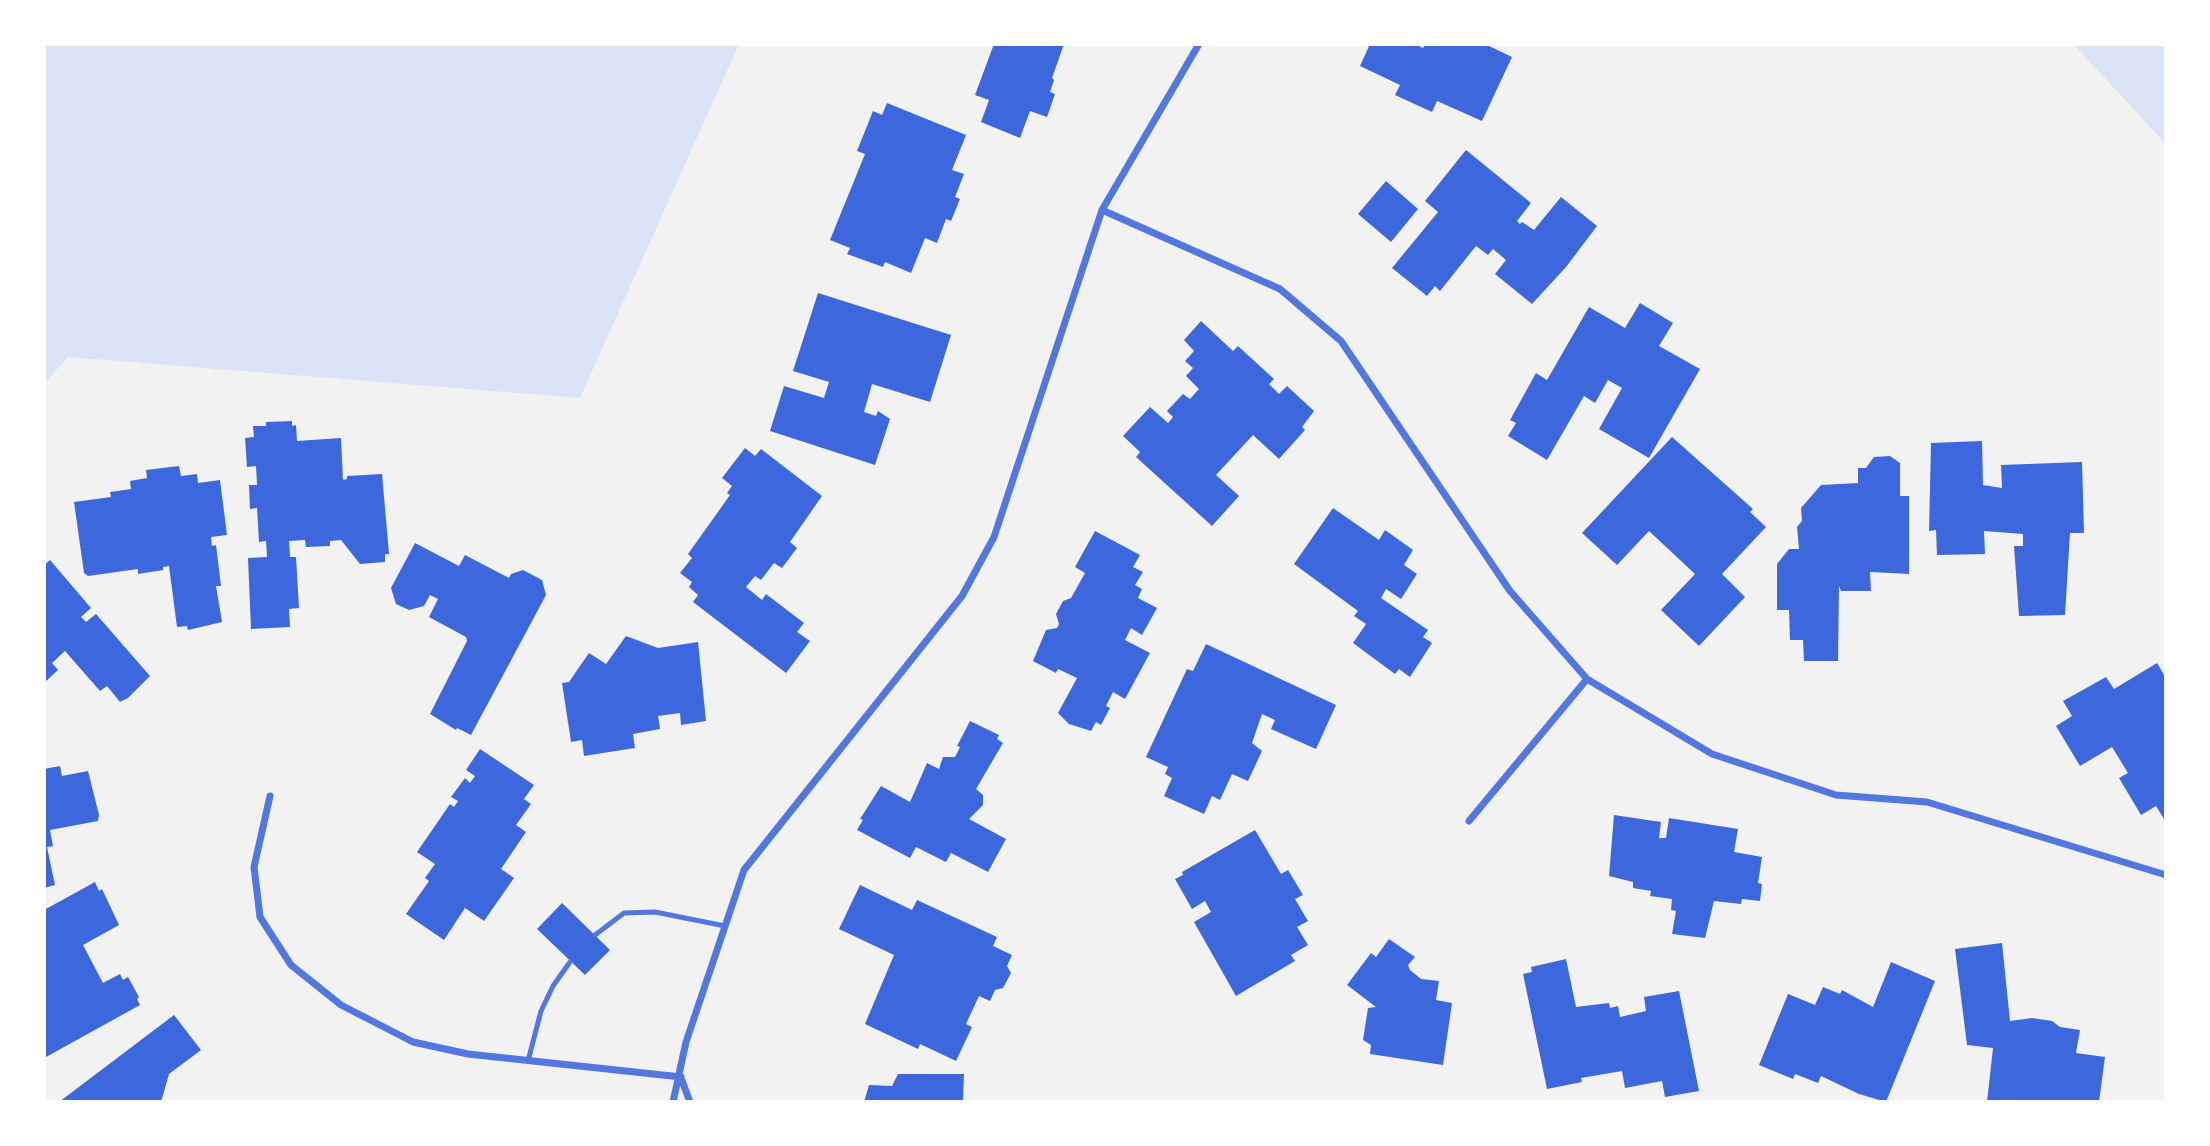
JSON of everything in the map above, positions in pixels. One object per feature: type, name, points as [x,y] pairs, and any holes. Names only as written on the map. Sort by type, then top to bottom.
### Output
[{"type":"street","points":[[673,1102],[681,1077],[686,1042],[744,870],[962,596],[994,537],[1101,210],[1199,44]]},
{"type":"street","points":[[1101,210],[1280,289],[1341,341],[1510,591],[1587,679],[1712,754],[1836,795],[1927,802],[2166,875]]},
{"type":"street","points":[[1469,821],[1587,679]]},
{"type":"street","points":[[270,796],[254,867],[260,917],[291,965],[341,1005],[413,1042],[468,1054],[681,1077]]},
{"type":"street","points":[[681,1077],[690,1102]]},
{"type":"lane","points":[[595,935],[624,913],[656,912],[724,926]]},
{"type":"lane","points":[[528,1060],[545,1003],[570,962]]},
{"type":"shaded area","points":[[44,44],[739,44],[580,398],[68,357],[44,384]]},
{"type":"shaded area","points":[[2073,44],[2166,44],[2166,144]]},
{"type":"building","points":[[994,44],[1064,44],[1052,78],[1054,80],[1050,92],[1055,94],[1047,117],[1030,111],[1020,138],[981,122],[989,100],[975,95]]},
{"type":"building","points":[[1370,44],[1414,44],[1423,48],[1425,44],[1490,44],[1489,46],[1512,57],[1482,121],[1437,101],[1432,112],[1395,95],[1400,85],[1360,66]]},
{"type":"building","points":[[887,103],[966,135],[952,170],[964,174],[955,197],[960,199],[951,221],[946,219],[937,243],[925,238],[911,273],[885,262],[883,267],[847,254],[850,248],[830,240],[865,154],[857,151],[873,111],[882,115]]},
{"type":"building","points":[[1466,150],[1531,203],[1517,221],[1520,224],[1522,222],[1534,230],[1561,197],[1597,226],[1566,267],[1532,304],[1495,274],[1506,260],[1493,249],[1488,255],[1476,246],[1440,291],[1435,286],[1427,296],[1392,268],[1438,212],[1425,201]]},
{"type":"building","points":[[1386,181],[1418,209],[1391,242],[1358,214]]},
{"type":"building","points":[[818,293],[951,335],[930,402],[872,384],[864,412],[876,416],[878,411],[890,419],[875,465],[770,431],[784,386],[824,398],[829,382],[793,371]]},
{"type":"building","points":[[1640,303],[1673,323],[1659,346],[1700,369],[1649,458],[1599,429],[1622,388],[1608,380],[1595,403],[1584,396],[1547,460],[1508,436],[1516,423],[1510,420],[1536,373],[1547,380],[1589,307],[1625,328]]},
{"type":"building","points":[[1201,321],[1233,351],[1238,346],[1274,379],[1269,384],[1279,394],[1287,386],[1314,411],[1302,427],[1305,430],[1279,459],[1253,435],[1216,475],[1239,496],[1212,526],[1136,457],[1140,452],[1123,436],[1150,407],[1168,423],[1173,417],[1167,411],[1183,394],[1190,399],[1199,389],[1186,376],[1193,368],[1185,361],[1194,351],[1184,340]]},
{"type":"building","points":[[292,421],[292,426],[296,425],[297,441],[341,438],[343,480],[347,479],[347,476],[382,474],[389,554],[385,554],[385,562],[360,564],[341,540],[330,541],[330,546],[306,547],[305,540],[289,541],[290,557],[296,557],[299,608],[289,609],[290,627],[251,629],[248,558],[267,557],[266,541],[259,542],[257,508],[250,509],[249,485],[257,485],[256,466],[247,467],[245,438],[254,437],[253,426],[266,426],[266,422]]},
{"type":"building","points":[[1672,437],[1753,509],[1750,512],[1766,527],[1722,574],[1745,597],[1699,646],[1661,610],[1695,574],[1649,531],[1617,565],[1582,533]]},
{"type":"building","points":[[1982,441],[1983,485],[2002,488],[2001,465],[2082,462],[2084,533],[2070,533],[2065,615],[2019,616],[2014,546],[2023,546],[2023,534],[1984,531],[1985,554],[1937,555],[1936,530],[1929,531],[1931,443]]},
{"type":"building","points":[[745,448],[755,456],[761,449],[822,496],[790,542],[797,548],[782,568],[774,563],[761,580],[755,576],[746,587],[762,600],[766,594],[804,623],[797,632],[810,641],[786,673],[693,602],[698,595],[689,587],[692,582],[680,573],[692,558],[688,554],[730,495],[727,493],[732,486],[722,478]]},
{"type":"building","points":[[1890,456],[1900,463],[1900,496],[1909,496],[1909,574],[1870,572],[1871,591],[1841,591],[1839,586],[1838,661],[1804,661],[1803,640],[1790,640],[1789,610],[1777,610],[1777,564],[1789,549],[1799,549],[1797,527],[1802,521],[1801,508],[1821,485],[1858,483],[1858,468],[1866,468],[1874,457]]},
{"type":"building","points":[[179,466],[181,476],[197,474],[198,483],[220,480],[227,535],[211,537],[212,546],[216,545],[221,586],[216,586],[222,622],[188,630],[187,626],[177,627],[169,566],[163,567],[163,570],[138,574],[138,569],[88,576],[84,573],[74,502],[111,497],[110,492],[131,489],[130,481],[147,478],[146,470]]},
{"type":"building","points":[[1333,508],[1379,540],[1385,530],[1413,550],[1404,565],[1417,574],[1401,599],[1386,589],[1381,598],[1428,630],[1423,637],[1432,643],[1410,677],[1399,669],[1395,674],[1353,643],[1366,624],[1354,616],[1358,611],[1294,564]]},
{"type":"building","points":[[1095,531],[1140,555],[1133,567],[1143,572],[1135,585],[1142,589],[1138,598],[1157,608],[1142,635],[1131,628],[1125,640],[1150,653],[1125,699],[1113,692],[1106,706],[1110,708],[1101,725],[1096,722],[1091,731],[1069,724],[1058,713],[1077,678],[1058,669],[1056,673],[1033,661],[1046,630],[1057,628],[1059,624],[1056,614],[1063,601],[1071,598],[1085,573],[1075,567]]},
{"type":"building","points":[[415,543],[459,566],[465,555],[509,578],[511,574],[523,570],[542,580],[546,595],[471,735],[457,728],[456,730],[430,714],[467,641],[466,637],[429,617],[438,599],[430,595],[424,606],[409,610],[396,604],[391,588]]},
{"type":"building","points":[[50,560],[91,608],[81,617],[86,622],[96,614],[150,676],[128,698],[120,702],[107,686],[100,691],[65,651],[52,663],[58,670],[44,683],[44,565]]},
{"type":"building","points":[[626,636],[658,648],[698,642],[706,721],[681,725],[680,713],[658,716],[660,729],[633,734],[635,748],[584,756],[582,740],[571,742],[562,683],[569,682],[589,653],[606,664]]},
{"type":"building","points":[[1206,644],[1336,705],[1316,749],[1271,729],[1275,720],[1262,714],[1252,743],[1262,751],[1248,781],[1232,774],[1220,800],[1212,796],[1204,814],[1164,796],[1172,778],[1165,774],[1168,767],[1146,757],[1187,669],[1193,671]]},
{"type":"building","points":[[2157,663],[2166,678],[2164,819],[2156,806],[2141,815],[2119,778],[2128,773],[2112,747],[2080,766],[2056,726],[2072,716],[2063,701],[2106,677],[2114,689]]},
{"type":"building","points":[[970,721],[999,735],[997,739],[1003,743],[976,789],[983,795],[983,805],[969,819],[1006,839],[988,872],[951,853],[946,862],[916,847],[910,858],[857,830],[863,820],[860,819],[881,786],[910,802],[927,763],[939,769],[943,757],[955,757],[960,747],[957,746]]},
{"type":"building","points":[[480,749],[534,785],[524,799],[531,804],[516,825],[526,832],[501,869],[514,878],[484,921],[465,908],[444,940],[406,914],[429,881],[425,878],[435,864],[417,852],[450,804],[454,807],[458,801],[451,797],[465,778],[470,783],[475,776],[466,770]]},
{"type":"building","points":[[60,766],[62,776],[88,771],[99,815],[98,821],[50,830],[53,846],[47,847],[55,885],[44,888],[44,769]]},
{"type":"building","points":[[1614,815],[1661,822],[1659,838],[1666,838],[1669,818],[1738,829],[1734,852],[1762,857],[1758,883],[1762,884],[1760,901],[1742,899],[1741,904],[1714,901],[1705,938],[1672,934],[1676,911],[1671,910],[1672,899],[1650,896],[1651,891],[1633,888],[1633,882],[1609,876]]},
{"type":"building","points":[[1255,830],[1281,874],[1288,870],[1303,895],[1295,899],[1308,921],[1297,927],[1308,945],[1291,955],[1295,961],[1236,996],[1194,922],[1211,912],[1205,901],[1192,909],[1175,879],[1183,875],[1182,872]]},
{"type":"building","points":[[95,882],[99,891],[102,889],[119,925],[83,945],[103,983],[120,974],[123,980],[128,977],[139,997],[137,999],[140,1005],[46,1057],[44,910]]},
{"type":"building","points":[[860,885],[912,910],[917,900],[997,937],[993,946],[1012,955],[1007,966],[1011,973],[1003,988],[995,990],[990,1001],[979,996],[966,1024],[972,1027],[956,1061],[920,1044],[918,1049],[865,1024],[894,955],[839,929]]},
{"type":"building","points":[[562,903],[610,950],[585,975],[537,929]]},
{"type":"building","points":[[1389,939],[1415,957],[1408,965],[1410,970],[1421,979],[1439,981],[1436,1000],[1452,1003],[1443,1065],[1370,1054],[1371,1045],[1363,1040],[1368,1008],[1376,1007],[1347,985],[1371,953],[1376,957]]},
{"type":"building","points":[[2002,943],[2010,1021],[2032,1018],[2080,1030],[2076,1053],[2105,1057],[2099,1102],[1987,1102],[1993,1048],[1967,1045],[1955,949]]},
{"type":"building","points":[[1566,959],[1576,1007],[1609,1003],[1610,1008],[1618,1006],[1620,1017],[1646,1011],[1644,997],[1679,991],[1699,1091],[1665,1097],[1662,1081],[1625,1088],[1622,1071],[1581,1078],[1582,1082],[1547,1089],[1523,974],[1532,972],[1531,967]]},
{"type":"building","points":[[1891,962],[1935,981],[1886,1102],[1859,1094],[1821,1076],[1818,1083],[1795,1074],[1793,1079],[1759,1065],[1788,994],[1815,1005],[1823,987],[1840,994],[1842,990],[1873,1007]]},
{"type":"building","points":[[174,1015],[201,1050],[169,1074],[161,1102],[59,1102]]},
{"type":"building","points":[[898,1074],[964,1074],[963,1102],[864,1102],[869,1085],[892,1086]]}]
